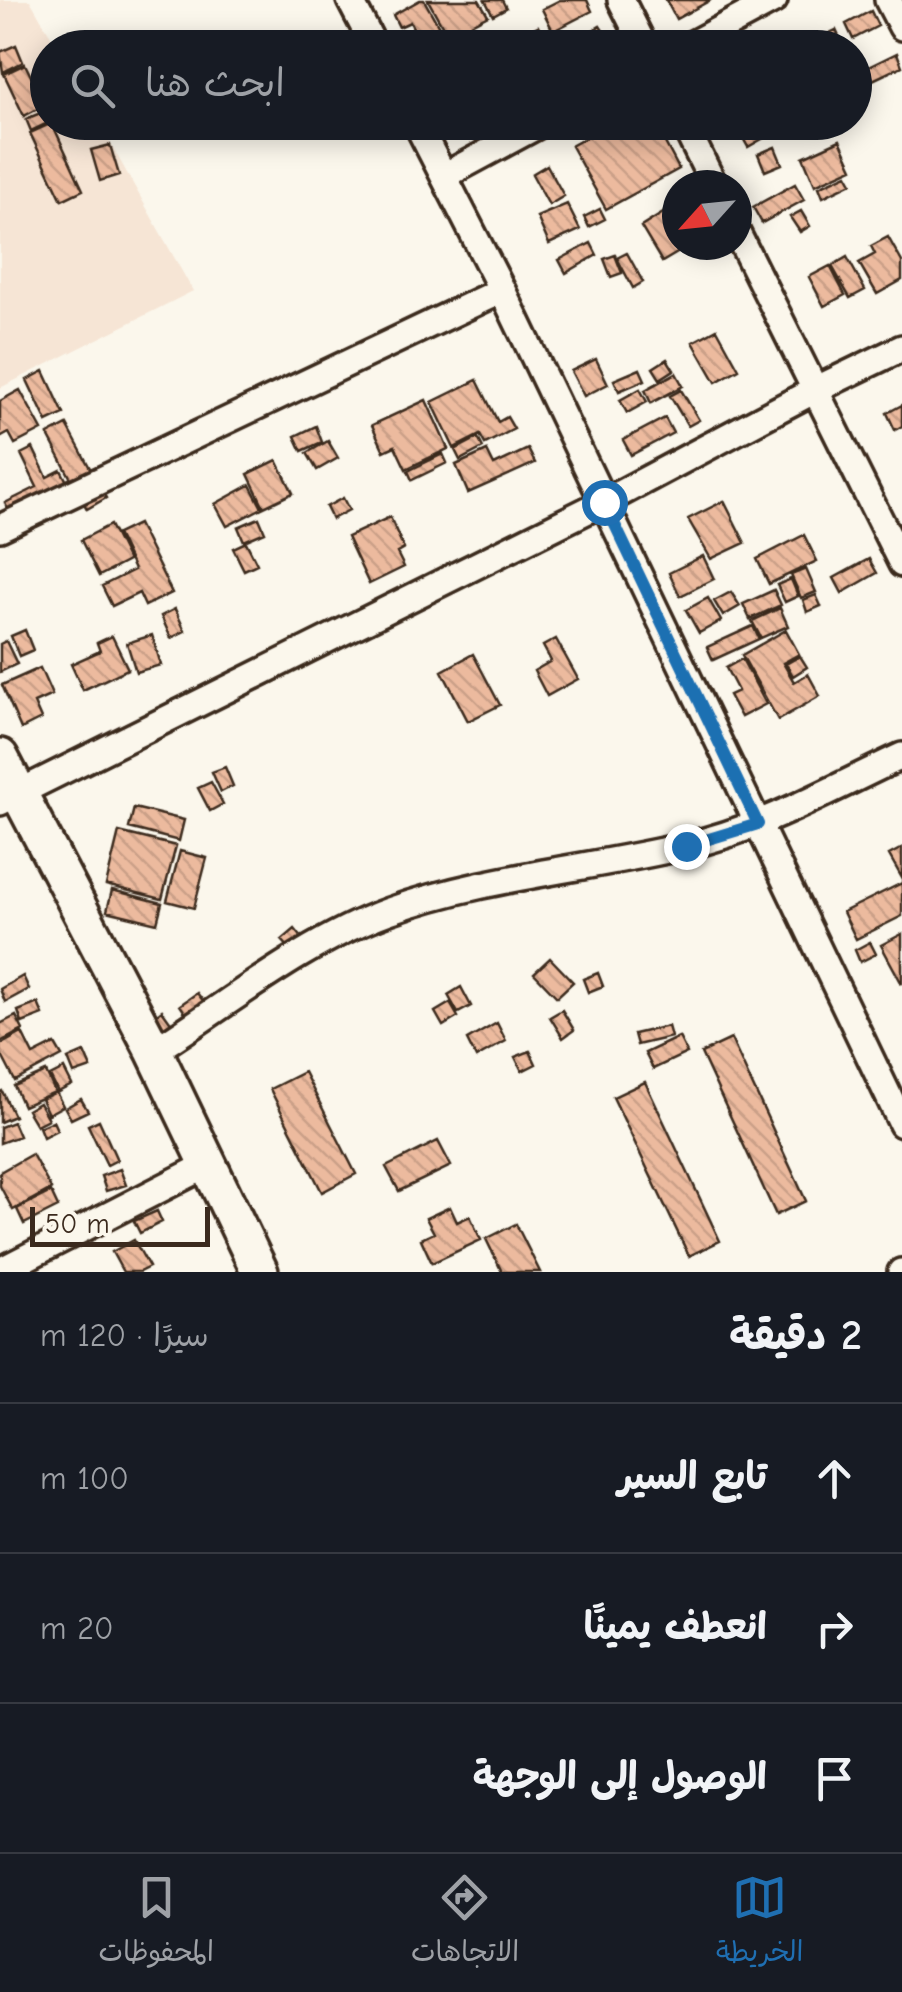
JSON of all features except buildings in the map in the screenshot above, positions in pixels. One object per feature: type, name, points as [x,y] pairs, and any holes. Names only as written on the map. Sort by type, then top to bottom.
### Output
[{"type":"main road","points":[[0,757],[9,798],[154,1051],[260,1272]]},
{"type":"street","points":[[350,0],[366,30]]},
{"type":"street","points":[[621,0],[637,30]]},
{"type":"street","points":[[718,30],[774,0]]},
{"type":"street","points":[[888,0],[902,27]]},
{"type":"street","points":[[425,140],[502,290],[902,1124]]},
{"type":"street","points":[[444,176],[511,140]]},
{"type":"street","points":[[692,140],[707,170]]},
{"type":"street","points":[[750,260],[902,564]]},
{"type":"street","points":[[0,528],[502,290]]},
{"type":"street","points":[[9,798],[604,502],[814,390],[902,348]]},
{"type":"street","points":[[154,1051],[288,964],[388,911],[557,870],[686,846],[758,824],[902,756]]},
{"type":"street","points":[[3,1268],[209,1164]]},
{"type":"shaded area","points":[[0,0],[30,0],[47,30],[30,30],[30,140],[109,140],[193,291],[0,388]]},
{"type":"route","points":[[604,502],[758,824],[686,846]]}]
